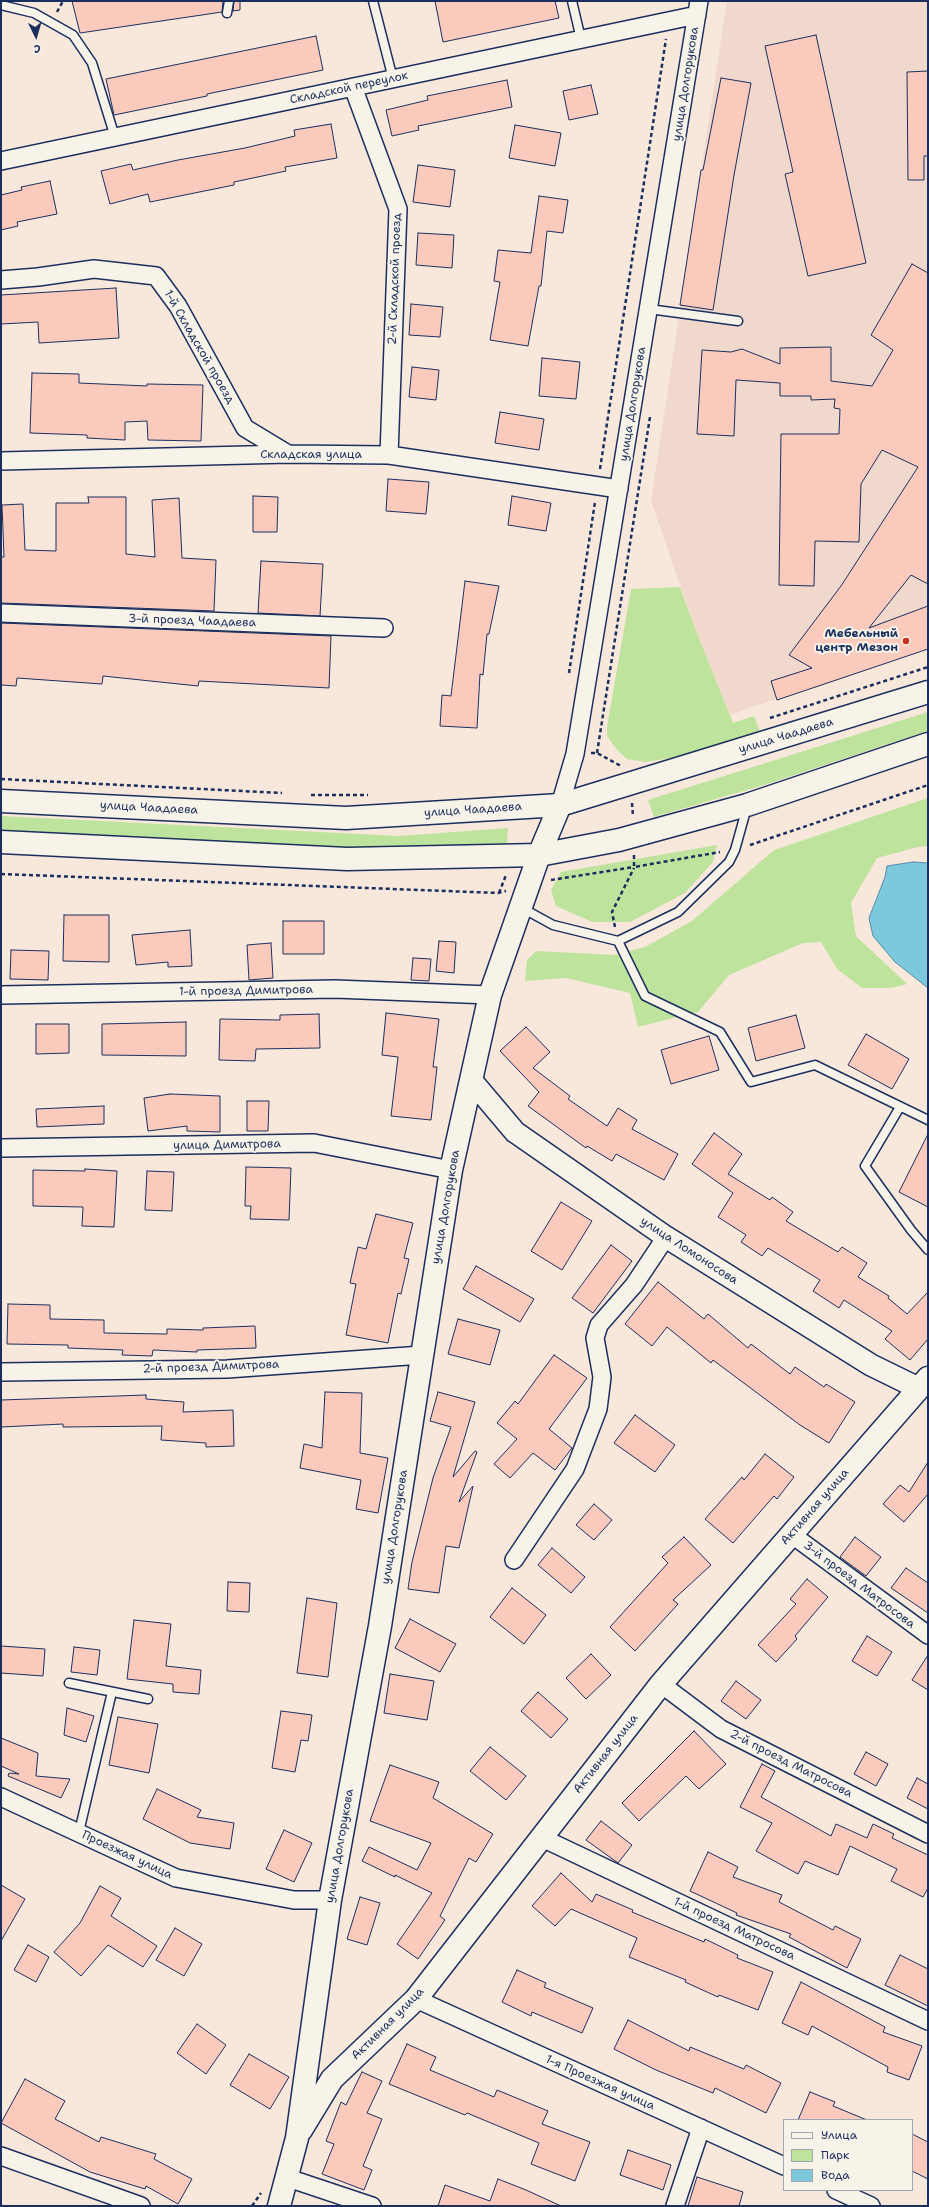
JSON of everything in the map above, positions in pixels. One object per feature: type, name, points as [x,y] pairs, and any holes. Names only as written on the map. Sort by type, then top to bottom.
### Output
[{"type":"main road","name":"улица Чаадаева","points":[[1,801],[346,818],[560,804],[928,692]]},
{"type":"main road","points":[[1,842],[347,859],[539,855],[619,840],[747,805],[928,744]]},
{"type":"main road","name":"улица Долгорукова","points":[[279,2206],[288,2178],[297,2138],[330,1900],[380,1626],[451,1170],[490,995],[539,855],[560,804]]},
{"type":"main road","name":"Активная улица","points":[[297,2138],[332,2079],[416,1999],[540,1837],[661,1684],[791,1534],[925,1387]]},
{"type":"street","name":"Складской переулок","points":[[1,161],[669,21],[698,8]]},
{"type":"street","name":"улица Долгорукова","points":[[560,804],[575,754],[620,489],[698,8]]},
{"type":"street","name":"2-й Складской проезд","points":[[352,87],[398,209],[389,455]]},
{"type":"street","name":"1-й Складской проезд","points":[[1,280],[38,277],[94,268],[156,276],[178,306],[245,428],[288,454]]},
{"type":"street","name":"Складская улица","points":[[1,461],[288,454],[389,455],[620,489]]},
{"type":"street","name":"3-й проезд Чаадаева","points":[[1,613],[384,628]]},
{"type":"street","name":"1-й проезд Димитрова","points":[[1,995],[335,989],[490,995]]},
{"type":"street","name":"улица Ломоносова","points":[[471,1080],[515,1132],[666,1237],[871,1365],[925,1387]]},
{"type":"street","name":"улица Димитрова","points":[[1,1148],[314,1143],[451,1170]]},
{"type":"street","points":[[514,1560],[575,1469],[598,1409],[602,1377],[594,1338],[600,1325],[634,1285],[666,1237]]},
{"type":"street","name":"2-й проезд Димитрова","points":[[1,1372],[227,1369],[422,1355]]},
{"type":"street","name":"3-й проезд Матросова","points":[[791,1534],[928,1635]]},
{"type":"street","name":"2-й проезд Матросова","points":[[661,1684],[721,1729],[928,1834]]},
{"type":"street","name":"Проезжая улица","points":[[1,1797],[176,1878],[294,1900],[330,1900]]},
{"type":"street","name":"1-й проезд Матросова","points":[[540,1837],[928,2021]]},
{"type":"street","name":"1-я Проезжая улица","points":[[416,1999],[783,2166]]},
{"type":"street","points":[[675,2206],[701,2128]]},
{"type":"street","points":[[1,2156],[141,2206]]},
{"type":"street","points":[[288,2178],[372,2206]]},
{"type":"street","points":[[838,2191],[871,2206]]},
{"type":"lane","points":[[227,13],[229,1]]},
{"type":"lane","points":[[372,1],[393,79]]},
{"type":"lane","points":[[572,1],[581,39]]},
{"type":"lane","points":[[1,5],[34,13],[73,35],[92,63],[115,137]]},
{"type":"lane","points":[[649,309],[738,321]]},
{"type":"lane","points":[[520,907],[553,925],[618,941],[678,912],[728,862],[735,850],[747,805]]},
{"type":"lane","points":[[618,941],[645,996],[720,1032],[751,1082],[815,1065],[928,1120]]},
{"type":"lane","points":[[900,1107],[866,1166],[910,1230],[928,1250]]},
{"type":"lane","points":[[69,1683],[148,1699]]},
{"type":"lane","points":[[79,1832],[112,1692]]},
{"type":"path","points":[[568,678],[669,21]]},
{"type":"path","points":[[763,720],[928,667]]},
{"type":"path","points":[[597,753],[620,766],[628,763]]},
{"type":"path","points":[[1,778],[284,793]]},
{"type":"path","points":[[308,795],[372,795]]},
{"type":"path","points":[[1,874],[498,893],[529,884],[634,867],[612,912],[618,941]]},
{"type":"shaded area","points":[[727,1],[928,1],[928,649],[818,687],[757,705],[730,715],[696,631],[651,501]]},
{"type":"green space","points":[[680,587],[733,723],[754,716],[760,732],[678,757],[645,762],[627,759],[617,750],[607,736],[607,727],[631,589]]},
{"type":"green space","points":[[928,712],[928,731],[764,785],[654,817],[648,800]]},
{"type":"green space","points":[[928,798],[928,846],[918,847],[877,858],[851,903],[856,936],[907,984],[891,988],[862,988],[837,969],[821,942],[803,943],[729,975],[698,1012],[638,1027],[630,993],[566,978],[525,981],[527,960],[536,951],[615,955],[645,947],[692,921],[774,850]]},
{"type":"green space","points":[[1,816],[399,836],[508,828],[507,844],[385,850],[1,832]]},
{"type":"green space","points":[[717,845],[713,862],[685,893],[630,922],[592,922],[556,906],[551,890],[561,872]]},
{"type":"water","points":[[913,862],[928,863],[928,988],[895,962],[873,936],[869,918],[885,877],[887,866]]},
{"type":"building","points":[[72,1],[223,1],[222,12],[80,33]]},
{"type":"building","points":[[234,1],[240,1],[240,10],[233,11]]},
{"type":"building","points":[[435,1],[555,1],[559,18],[443,42]]},
{"type":"building","points":[[816,35],[866,263],[808,276],[785,174],[793,172],[765,46]]},
{"type":"building","points":[[316,36],[323,70],[114,115],[106,79]]},
{"type":"building","points":[[928,71],[928,156],[924,156],[924,180],[908,180],[907,72]]},
{"type":"building","points":[[721,78],[751,83],[734,175],[713,310],[680,305],[701,170],[703,170]]},
{"type":"building","points":[[507,80],[512,107],[418,126],[419,130],[392,136],[386,110],[428,100],[427,96]]},
{"type":"building","points":[[591,85],[598,114],[569,120],[563,91]]},
{"type":"building","points":[[331,124],[337,158],[285,167],[286,171],[234,182],[234,185],[150,202],[148,194],[110,204],[101,171],[131,164],[133,170],[245,148],[295,136],[294,130]]},
{"type":"building","points":[[515,125],[561,133],[555,166],[509,158]]},
{"type":"building","points":[[418,165],[455,170],[450,207],[413,202]]},
{"type":"building","points":[[50,181],[57,214],[17,222],[18,226],[1,230],[1,195],[22,190],[21,187]]},
{"type":"building","points":[[539,196],[568,200],[563,233],[547,231],[541,286],[539,286],[528,346],[490,340],[500,282],[494,281],[498,250],[531,253]]},
{"type":"building","points":[[418,233],[454,235],[452,268],[416,265]]},
{"type":"building","points":[[912,264],[928,273],[928,584],[911,575],[869,628],[928,606],[928,649],[777,700],[771,681],[812,668],[789,655],[841,586],[918,467],[882,450],[861,484],[859,542],[815,541],[814,586],[779,585],[781,434],[839,434],[840,409],[834,408],[835,399],[811,400],[811,396],[780,396],[780,383],[736,380],[734,436],[697,434],[702,350],[731,352],[742,349],[780,364],[780,348],[831,347],[831,381],[872,386],[893,350],[871,335]]},
{"type":"building","points":[[116,288],[119,338],[39,343],[38,322],[1,324],[1,295]]},
{"type":"building","points":[[411,304],[443,307],[440,337],[409,335]]},
{"type":"building","points":[[542,358],[580,362],[576,399],[539,396]]},
{"type":"building","points":[[412,367],[439,370],[436,400],[409,397]]},
{"type":"building","points":[[32,373],[79,374],[79,383],[147,386],[147,384],[203,385],[201,441],[148,440],[147,421],[125,422],[125,440],[87,438],[87,435],[30,433]]},
{"type":"building","points":[[500,412],[544,419],[539,450],[495,443]]},
{"type":"building","points":[[388,479],[429,482],[426,514],[386,511]]},
{"type":"building","points":[[253,496],[278,497],[277,532],[253,532]]},
{"type":"building","points":[[512,496],[551,503],[546,531],[508,525]]},
{"type":"building","points":[[88,497],[126,497],[126,554],[155,557],[152,500],[179,498],[182,558],[216,560],[214,611],[1,603],[1,557],[4,557],[2,505],[23,504],[25,550],[56,551],[56,503],[89,503]]},
{"type":"building","points":[[261,561],[323,564],[320,616],[258,613]]},
{"type":"building","points":[[465,581],[499,586],[489,634],[487,634],[483,675],[480,674],[477,728],[440,726],[442,695],[451,696]]},
{"type":"building","points":[[1,623],[331,636],[329,688],[199,681],[198,686],[103,676],[102,684],[17,678],[16,686],[1,685]]},
{"type":"building","points":[[64,915],[109,915],[109,962],[63,961]]},
{"type":"building","points":[[283,921],[324,921],[324,954],[283,954]]},
{"type":"building","points":[[190,930],[192,966],[168,967],[168,962],[136,965],[132,935]]},
{"type":"building","points":[[439,941],[456,942],[454,973],[436,971]]},
{"type":"building","points":[[271,943],[273,978],[249,980],[247,945]]},
{"type":"building","points":[[11,950],[49,951],[48,980],[10,979]]},
{"type":"building","points":[[413,958],[431,959],[429,981],[411,980]]},
{"type":"building","points":[[386,1013],[439,1019],[433,1067],[437,1067],[431,1120],[391,1116],[398,1057],[382,1055]]},
{"type":"building","points":[[319,1014],[320,1048],[256,1049],[255,1061],[219,1060],[220,1019],[280,1020],[280,1015]]},
{"type":"building","points":[[796,1015],[805,1048],[756,1061],[748,1028]]},
{"type":"building","points":[[186,1022],[186,1056],[102,1055],[102,1024]]},
{"type":"building","points":[[36,1024],[69,1024],[69,1053],[36,1054]]},
{"type":"building","points":[[526,1027],[550,1052],[533,1068],[570,1096],[568,1099],[607,1126],[618,1108],[637,1120],[632,1129],[678,1154],[664,1180],[616,1154],[612,1161],[587,1146],[586,1148],[528,1106],[539,1092],[500,1051]]},
{"type":"building","points":[[866,1034],[909,1059],[892,1089],[848,1065]]},
{"type":"building","points":[[709,1036],[719,1070],[671,1084],[661,1050]]},
{"type":"building","points":[[170,1094],[220,1096],[220,1132],[187,1131],[187,1126],[148,1131],[144,1098]]},
{"type":"building","points":[[247,1101],[269,1101],[268,1131],[247,1131]]},
{"type":"building","points":[[104,1106],[104,1124],[37,1127],[36,1109]]},
{"type":"building","points":[[714,1133],[742,1154],[728,1174],[770,1200],[772,1197],[793,1212],[786,1221],[838,1252],[842,1247],[867,1263],[858,1277],[889,1296],[888,1298],[907,1314],[928,1292],[928,1339],[910,1360],[885,1339],[892,1331],[844,1300],[839,1308],[813,1291],[820,1280],[768,1248],[762,1256],[741,1242],[746,1235],[718,1217],[733,1193],[692,1164]]},
{"type":"building","points":[[928,1134],[928,1207],[899,1192]]},
{"type":"building","points":[[246,1167],[291,1168],[289,1220],[250,1219],[251,1206],[245,1206]]},
{"type":"building","points":[[85,1169],[117,1171],[114,1227],[82,1226],[83,1207],[33,1206],[33,1170],[85,1171]]},
{"type":"building","points":[[147,1171],[174,1172],[172,1211],[145,1210]]},
{"type":"building","points":[[561,1202],[592,1221],[562,1270],[531,1251]]},
{"type":"building","points":[[376,1214],[413,1223],[404,1258],[409,1259],[401,1294],[398,1293],[388,1343],[346,1335],[356,1284],[350,1283],[358,1247],[366,1249]]},
{"type":"building","points":[[611,1245],[632,1261],[593,1313],[572,1298]]},
{"type":"building","points":[[476,1266],[534,1299],[520,1322],[463,1289]]},
{"type":"building","points":[[658,1282],[704,1319],[708,1314],[748,1348],[751,1344],[790,1374],[795,1367],[824,1387],[826,1384],[855,1402],[829,1443],[800,1425],[713,1360],[711,1363],[667,1327],[652,1346],[625,1324]]},
{"type":"building","points":[[8,1304],[50,1305],[50,1319],[104,1320],[104,1333],[167,1334],[167,1329],[203,1330],[203,1328],[255,1326],[256,1348],[197,1350],[197,1352],[153,1350],[152,1356],[122,1355],[123,1350],[68,1348],[68,1345],[7,1344]]},
{"type":"building","points":[[458,1319],[500,1330],[490,1365],[448,1354]]},
{"type":"building","points":[[554,1355],[587,1378],[549,1429],[572,1448],[555,1470],[533,1453],[510,1478],[494,1464],[517,1439],[497,1423],[515,1401],[518,1404]]},
{"type":"building","points":[[325,1392],[362,1393],[360,1453],[388,1458],[378,1513],[356,1509],[361,1480],[300,1468],[304,1444],[322,1448]]},
{"type":"building","points":[[438,1392],[475,1402],[453,1477],[475,1451],[477,1452],[459,1502],[473,1486],[459,1548],[446,1546],[439,1593],[408,1589],[412,1562],[433,1478],[451,1427],[430,1421]]},
{"type":"building","points":[[146,1395],[146,1399],[184,1402],[183,1412],[233,1410],[234,1446],[206,1447],[206,1443],[161,1440],[162,1426],[63,1427],[63,1424],[1,1427],[1,1400]]},
{"type":"building","points":[[635,1415],[675,1445],[655,1472],[614,1443]]},
{"type":"building","points":[[765,1454],[794,1477],[777,1499],[774,1496],[733,1543],[705,1519],[742,1477],[744,1480]]},
{"type":"building","points":[[928,1462],[928,1494],[904,1522],[883,1504],[900,1485],[909,1492]]},
{"type":"building","points":[[594,1504],[612,1520],[594,1540],[576,1525]]},
{"type":"building","points":[[684,1537],[711,1565],[673,1600],[678,1604],[635,1651],[610,1627],[668,1563],[662,1557]]},
{"type":"building","points":[[855,1537],[881,1557],[866,1576],[840,1557]]},
{"type":"building","points":[[552,1548],[585,1577],[571,1593],[538,1565]]},
{"type":"building","points":[[906,1568],[928,1583],[928,1613],[891,1588]]},
{"type":"building","points":[[807,1579],[828,1597],[795,1636],[797,1639],[776,1662],[758,1645],[796,1604],[790,1599]]},
{"type":"building","points":[[228,1582],[250,1583],[249,1612],[227,1611]]},
{"type":"building","points":[[512,1588],[546,1615],[524,1644],[490,1617]]},
{"type":"building","points":[[307,1598],[337,1603],[328,1677],[297,1673]]},
{"type":"building","points":[[410,1619],[456,1644],[440,1672],[395,1648]]},
{"type":"building","points":[[134,1620],[171,1624],[166,1666],[201,1670],[199,1694],[173,1692],[173,1684],[127,1679]]},
{"type":"building","points":[[867,1636],[892,1652],[877,1676],[852,1661]]},
{"type":"building","points":[[1,1646],[45,1649],[43,1676],[1,1673]]},
{"type":"building","points":[[74,1647],[100,1650],[97,1675],[71,1672]]},
{"type":"building","points":[[591,1654],[611,1675],[586,1699],[566,1678]]},
{"type":"building","points":[[928,1655],[928,1690],[912,1680]]},
{"type":"building","points":[[390,1674],[434,1681],[427,1720],[384,1713]]},
{"type":"building","points":[[736,1681],[761,1700],[746,1719],[721,1701]]},
{"type":"building","points":[[538,1692],[568,1719],[551,1738],[521,1711]]},
{"type":"building","points":[[67,1708],[94,1716],[86,1742],[64,1735]]},
{"type":"building","points":[[281,1711],[312,1715],[308,1741],[301,1740],[295,1772],[272,1768]]},
{"type":"building","points":[[118,1717],[158,1724],[149,1773],[109,1765]]},
{"type":"building","points":[[694,1731],[726,1764],[699,1789],[686,1776],[639,1821],[622,1803]]},
{"type":"building","points":[[1,1738],[38,1753],[36,1776],[70,1779],[61,1798],[8,1776],[9,1773],[19,1774],[1,1766]]},
{"type":"building","points":[[490,1747],[526,1776],[506,1800],[470,1771]]},
{"type":"building","points":[[866,1752],[888,1764],[876,1786],[854,1774]]},
{"type":"building","points":[[762,1764],[775,1771],[761,1797],[831,1836],[836,1824],[867,1838],[873,1824],[894,1834],[892,1838],[928,1855],[928,1888],[923,1897],[891,1881],[897,1869],[850,1846],[838,1875],[805,1861],[798,1874],[756,1851],[772,1823],[740,1807]]},
{"type":"building","points":[[390,1765],[439,1782],[433,1798],[493,1834],[476,1862],[469,1858],[440,1916],[445,1920],[418,1959],[397,1944],[432,1893],[362,1861],[369,1847],[417,1870],[431,1843],[370,1821]]},
{"type":"building","points":[[917,1778],[928,1784],[928,1809],[907,1798]]},
{"type":"building","points":[[157,1789],[201,1810],[197,1817],[234,1823],[230,1849],[190,1843],[143,1819]]},
{"type":"building","points":[[601,1821],[632,1845],[618,1863],[586,1840]]},
{"type":"building","points":[[284,1830],[312,1843],[294,1882],[266,1869]]},
{"type":"building","points":[[708,1852],[738,1867],[733,1877],[782,1895],[779,1902],[833,1930],[835,1926],[861,1939],[847,1968],[789,1937],[791,1934],[736,1915],[737,1913],[690,1891]]},
{"type":"building","points":[[561,1873],[592,1902],[596,1894],[633,1910],[632,1912],[704,1942],[705,1939],[738,1955],[737,1958],[773,1972],[758,2010],[719,1995],[718,1997],[685,1982],[686,1980],[629,1957],[637,1938],[571,1909],[555,1926],[532,1906]]},
{"type":"building","points":[[1,1885],[25,1899],[1,1941]]},
{"type":"building","points":[[100,1886],[121,1898],[111,1916],[157,1946],[143,1967],[108,1945],[81,1976],[54,1952],[80,1923]]},
{"type":"building","points":[[360,1897],[380,1903],[367,1945],[347,1939]]},
{"type":"building","points":[[175,1928],[202,1944],[184,1976],[156,1960]]},
{"type":"building","points":[[28,1945],[49,1957],[36,1982],[14,1970]]},
{"type":"building","points":[[900,1955],[928,1969],[928,2006],[885,1985]]},
{"type":"building","points":[[517,1970],[546,1983],[544,1987],[593,2008],[582,2033],[532,2012],[531,2016],[502,2002]]},
{"type":"building","points":[[801,1982],[885,2027],[883,2032],[922,2046],[909,2080],[887,2072],[888,2067],[812,2026],[808,2035],[782,2023]]},
{"type":"building","points":[[628,2020],[689,2051],[690,2047],[744,2069],[746,2065],[781,2083],[766,2113],[715,2088],[713,2093],[656,2070],[614,2049]]},
{"type":"building","points":[[197,2024],[226,2045],[206,2074],[177,2053]]},
{"type":"building","points":[[407,2044],[436,2057],[430,2070],[494,2097],[497,2090],[548,2111],[542,2124],[590,2142],[575,2181],[531,2164],[539,2143],[467,2113],[465,2115],[389,2084]]},
{"type":"building","points":[[249,2054],[289,2077],[270,2109],[230,2085]]},
{"type":"building","points":[[362,2072],[382,2081],[367,2113],[382,2119],[363,2166],[372,2170],[364,2190],[322,2174],[334,2144],[326,2141],[341,2102],[346,2105]]},
{"type":"building","points":[[25,2079],[65,2101],[55,2119],[99,2142],[101,2137],[156,2154],[154,2159],[192,2179],[178,2204],[146,2186],[145,2189],[90,2172],[1,2123]]},
{"type":"building","points":[[810,2092],[835,2102],[833,2106],[865,2119],[798,2119]]},
{"type":"building","points":[[913,2134],[928,2142],[928,2179],[913,2172]]},
{"type":"building","points":[[628,2150],[671,2165],[663,2190],[620,2175]]},
{"type":"building","points":[[697,2177],[743,2192],[739,2206],[688,2206]]},
{"type":"building","points":[[498,2179],[561,2206],[438,2206],[445,2185],[490,2201]]},
{"type":"place","name":"Мебельный центр Мезон","points":[[906,641]]}]
